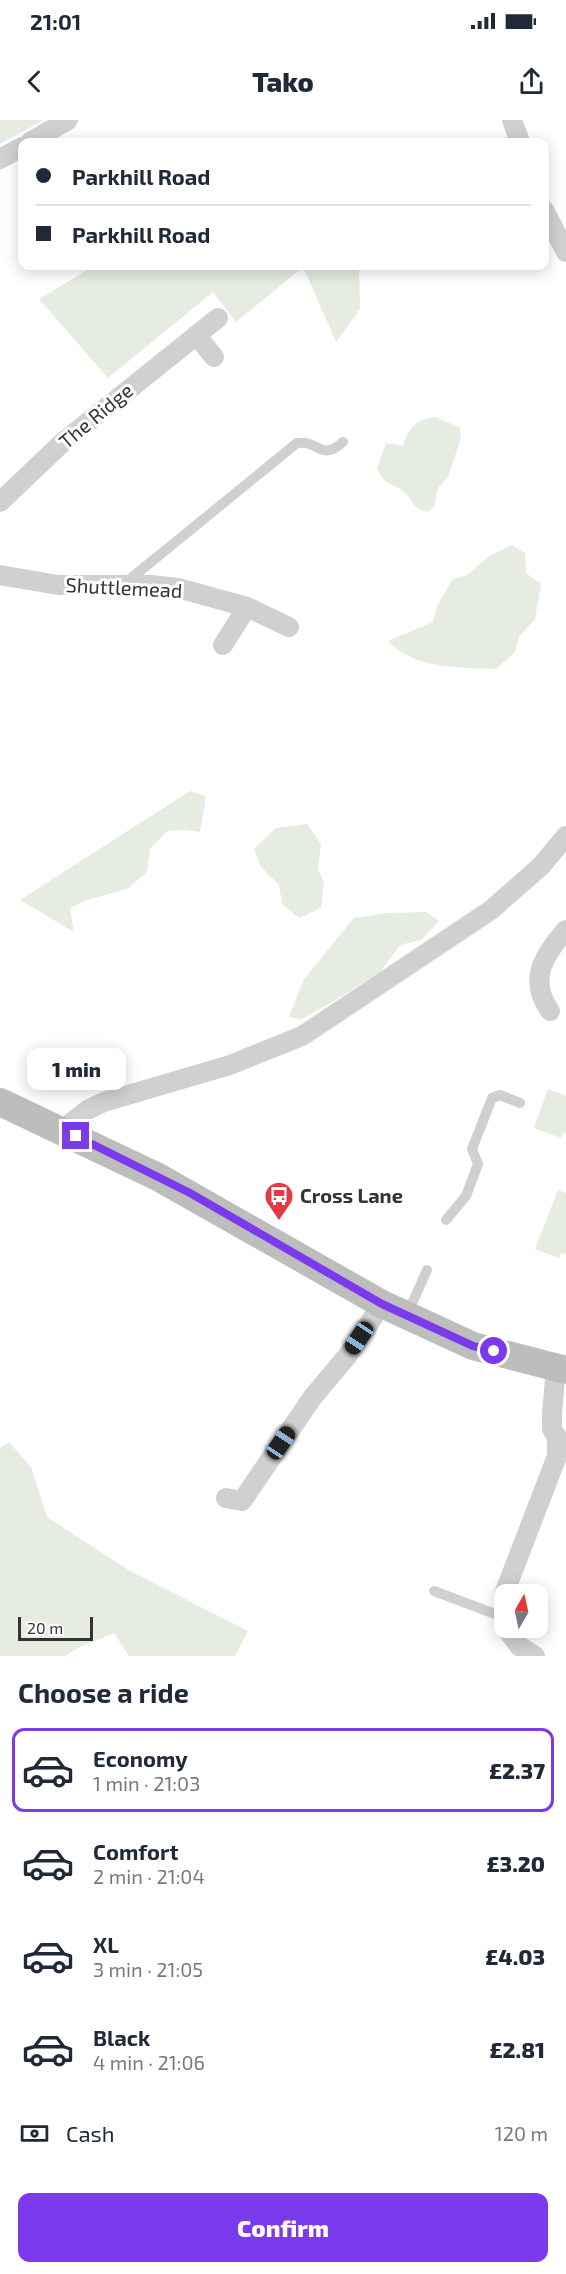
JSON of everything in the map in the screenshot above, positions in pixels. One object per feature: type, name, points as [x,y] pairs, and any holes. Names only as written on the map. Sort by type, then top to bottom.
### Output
[{"type":"main road","points":[[0,1102],[190,1193],[394,1310],[473,1346],[561,1368]]},
{"type":"street","points":[[37,138],[68,120]]},
{"type":"street","points":[[512,120],[519,138]]},
{"type":"street","points":[[0,159],[18,149]]},
{"type":"street","points":[[549,220],[566,252]]},
{"type":"street","name":"The Ridge","points":[[0,502],[69,436],[218,318]]},
{"type":"street","points":[[196,335],[214,357]]},
{"type":"street","name":"Shuttlemead","points":[[0,575],[58,585],[151,585],[178,588],[247,607],[289,627]]},
{"type":"street","points":[[223,645],[247,607]]},
{"type":"street","points":[[62,1130],[89,1109],[104,1102],[230,1065],[302,1036],[491,910],[541,866],[566,836]]},
{"type":"street","points":[[550,1011],[541,997],[539,979],[549,950],[566,930]]},
{"type":"street","points":[[226,1498],[242,1501],[312,1398],[348,1355],[394,1310]]},
{"type":"street","points":[[508,1584],[557,1456],[557,1437],[552,1429],[552,1413],[561,1368]]},
{"type":"street","points":[[513,1638],[519,1646],[535,1656]]},
{"type":"lane","points":[[121,586],[297,443],[306,442],[327,452],[333,451],[343,442]]},
{"type":"lane","points":[[446,1220],[466,1196],[478,1164],[472,1149],[492,1098],[500,1095],[520,1103]]},
{"type":"lane","points":[[394,1310],[427,1270]]},
{"type":"lane","points":[[434,1591],[494,1614]]},
{"type":"shaded area","points":[[0,120],[44,120],[0,144]]},
{"type":"shaded area","points":[[87,270],[299,270],[236,322],[213,292],[108,378],[39,299]]},
{"type":"shaded area","points":[[304,270],[359,270],[360,309],[336,342]]},
{"type":"shaded area","points":[[436,417],[460,428],[461,438],[448,477],[438,488],[434,507],[427,512],[414,505],[406,493],[386,481],[377,469],[386,443],[403,446],[414,425]]},
{"type":"shaded area","points":[[512,545],[525,553],[526,573],[541,584],[535,619],[519,637],[515,652],[496,669],[453,667],[424,662],[399,650],[388,641],[433,622],[437,606],[452,580],[467,575],[491,555]]},
{"type":"shaded area","points":[[190,791],[205,796],[200,832],[167,831],[150,849],[147,872],[127,889],[87,900],[70,908],[74,932],[20,900]]},
{"type":"shaded area","points":[[307,824],[321,844],[318,870],[324,882],[321,908],[299,918],[282,904],[279,885],[261,867],[254,849],[276,828]]},
{"type":"shaded area","points":[[426,912],[439,921],[421,940],[400,945],[380,972],[302,1019],[289,1017],[304,979],[354,918],[387,913]]},
{"type":"shaded area","points":[[548,1089],[566,1096],[566,1134],[563,1133],[561,1138],[534,1128]]},
{"type":"shaded area","points":[[558,1190],[566,1193],[566,1254],[561,1253],[559,1258],[535,1249]]},
{"type":"shaded area","points":[[9,1442],[31,1467],[47,1517],[130,1571],[248,1631],[235,1656],[129,1656],[114,1633],[82,1646],[65,1656],[0,1656],[0,1448]]},
{"type":"place","name":"Cross Lane","points":[[279,1222]]},
{"type":"route","points":[[76,1136],[190,1193],[382,1304],[473,1346],[494,1351]]}]
